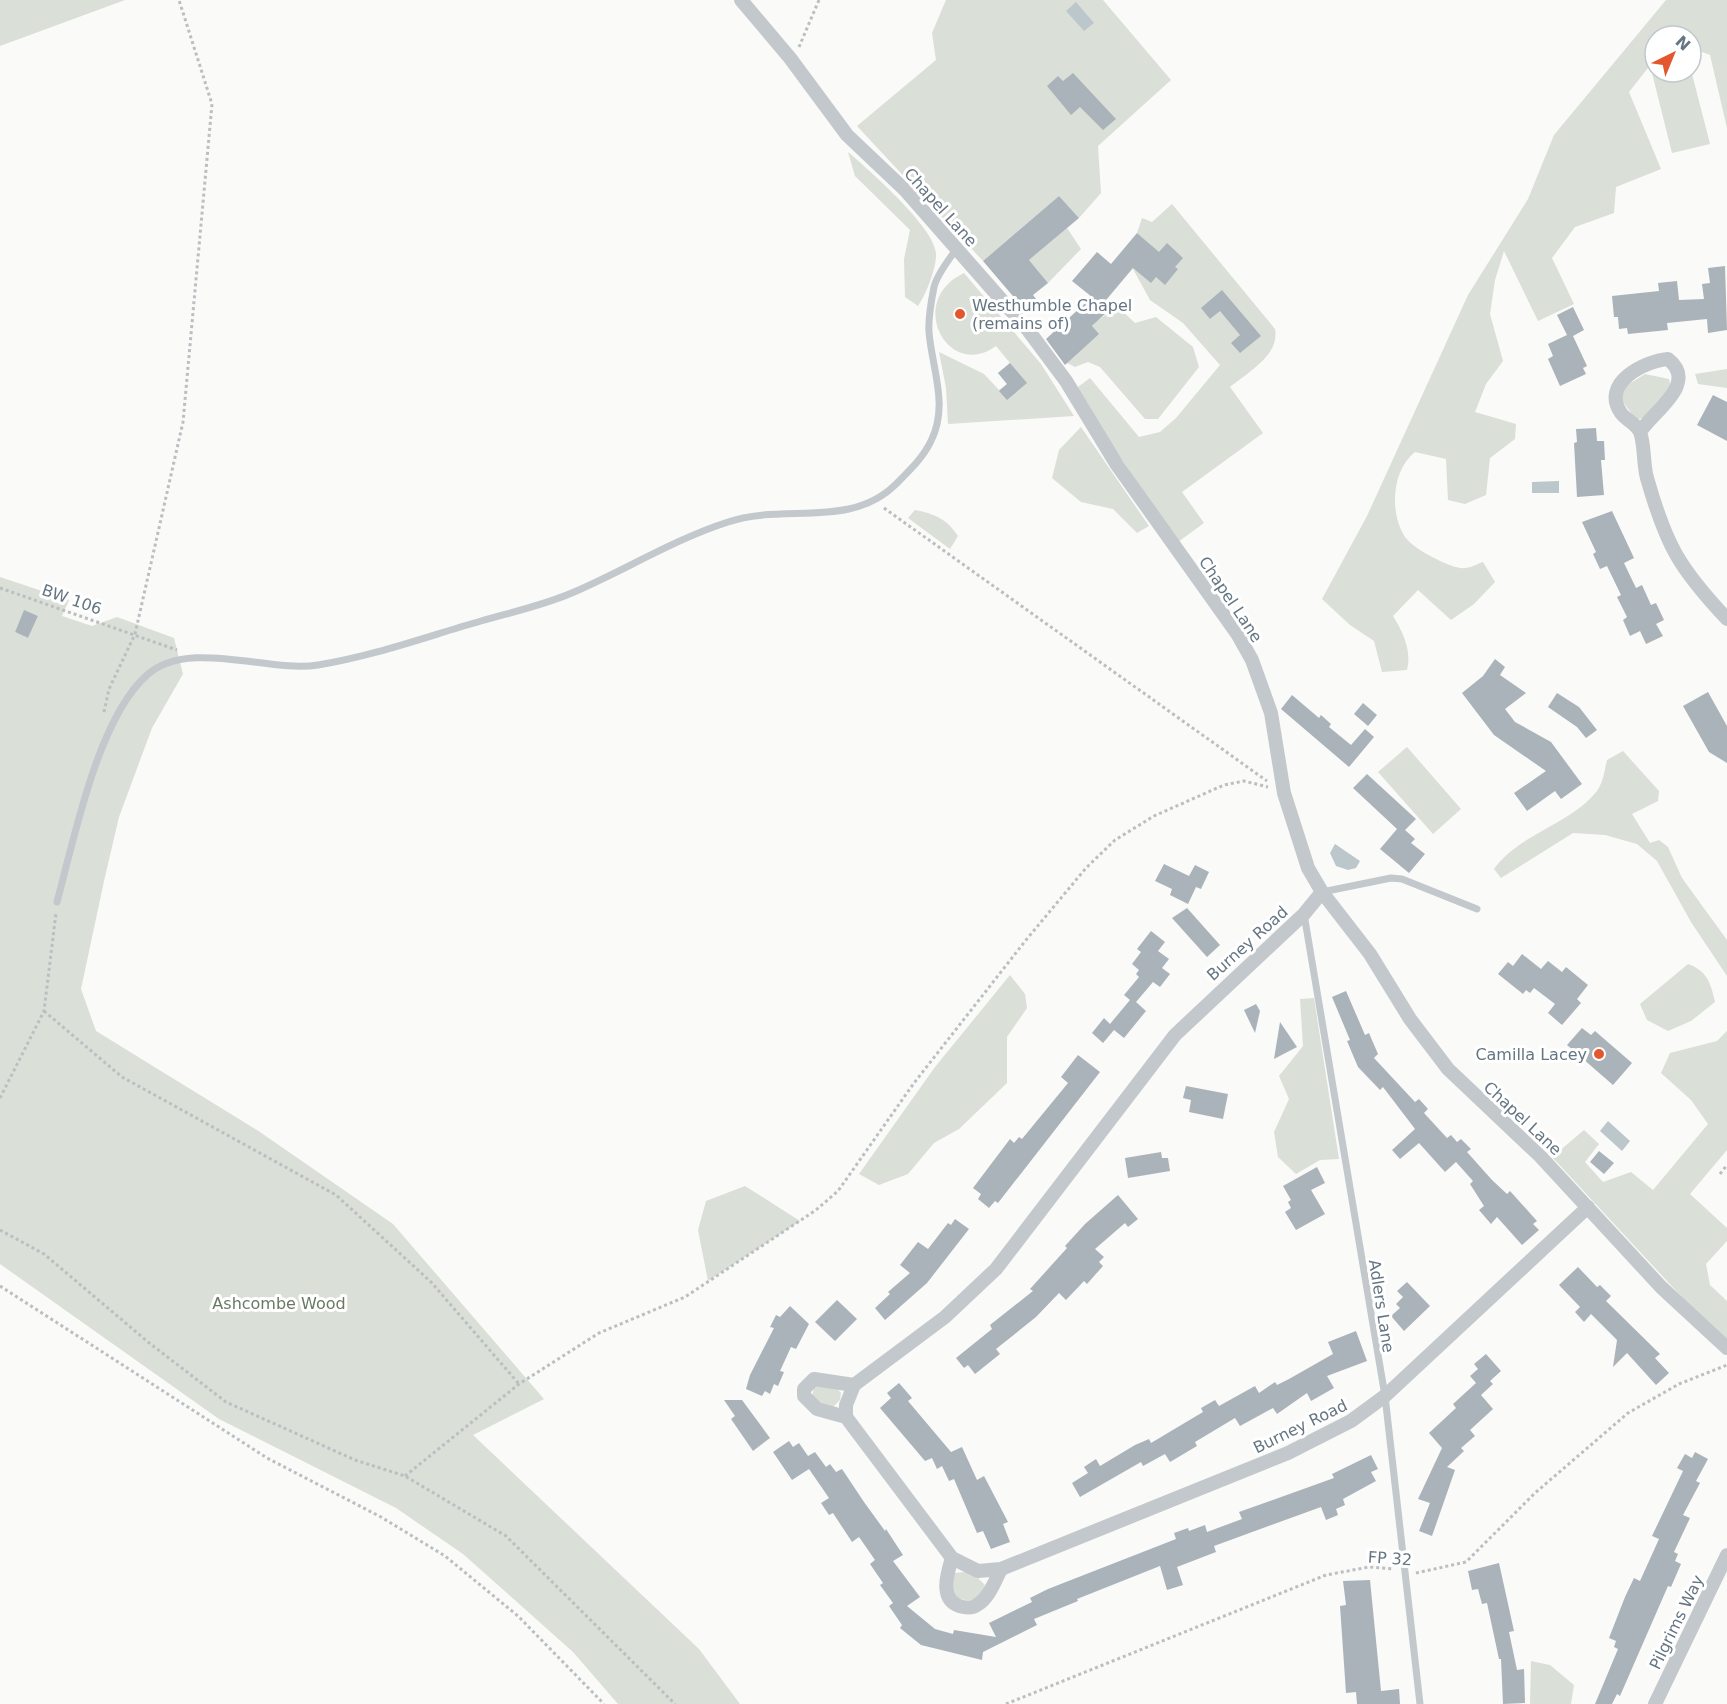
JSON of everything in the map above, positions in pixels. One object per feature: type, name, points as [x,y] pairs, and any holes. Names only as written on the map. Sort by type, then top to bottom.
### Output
[{"type":"street","name":"Chapel Lane","points":[[741,0],[790,58],[847,135],[905,190],[1028,330],[1066,381],[1117,465],[1238,634],[1252,660],[1272,713],[1284,794],[1308,868],[1322,892],[1370,954],[1410,1018],[1448,1069],[1540,1156],[1661,1287],[1727,1348]]},
{"type":"street","points":[[1640,432],[1675,392],[1680,374],[1677,367],[1668,360],[1654,360],[1637,368],[1621,382],[1616,395],[1620,412],[1640,432],[1644,465],[1658,516],[1670,546],[1692,581],[1727,619]]},
{"type":"street","name":"Burney Road","points":[[854,1385],[945,1317],[996,1269],[1185,1023],[1304,914],[1322,892]]},
{"type":"street","name":"Burney Road","points":[[846,1417],[952,1558],[978,1572],[1001,1569],[1288,1453],[1351,1421],[1385,1396],[1588,1207]]},
{"type":"street","points":[[814,1379],[854,1385],[846,1405],[846,1417],[817,1409],[804,1395],[804,1389],[814,1379]]},
{"type":"street","name":"Pilgrims Way","points":[[1655,1704],[1727,1555]]},
{"type":"street","points":[[952,1558],[946,1590],[954,1602],[963,1607],[972,1607],[981,1602],[1001,1569]]},
{"type":"lane","points":[[57,902],[95,763],[134,690],[153,671],[172,662],[201,658],[315,665],[389,648],[570,594],[730,521],[773,513],[838,512],[875,502],[917,462],[935,433],[940,394],[929,332],[930,307],[935,284],[957,248]]},
{"type":"lane","points":[[1322,892],[1391,878],[1402,879],[1477,909]]},
{"type":"lane","name":"Adlers Lane","points":[[1304,914],[1385,1396],[1420,1704]]},
{"type":"path","points":[[103,720],[109,689],[135,634],[183,422],[212,104],[179,0]]},
{"type":"path","points":[[790,58],[803,40],[819,0]]},
{"type":"path","points":[[875,502],[1284,794]]},
{"type":"path","name":"BW 106","points":[[0,588],[201,658]]},
{"type":"path","points":[[405,1476],[519,1384],[599,1333],[685,1297],[816,1210],[838,1191],[914,1083],[1026,940],[1086,868],[1115,840],[1154,816],[1224,785],[1244,781],[1284,794]]},
{"type":"path","points":[[0,1098],[45,1011],[57,902]]},
{"type":"path","points":[[45,1011],[122,1077],[336,1195],[431,1282],[519,1384]]},
{"type":"path","points":[[1720,1174],[1727,1166]]},
{"type":"path","points":[[0,1230],[52,1260],[148,1342],[226,1402],[355,1460],[405,1476],[506,1536],[675,1704]]},
{"type":"path","points":[[0,1286],[267,1458],[381,1517],[445,1556],[518,1616],[604,1704]]},
{"type":"path","name":"FP 32","points":[[1006,1704],[1326,1575],[1369,1568],[1391,1568],[1406,1575],[1466,1562],[1526,1501],[1628,1413],[1679,1384],[1727,1365]]},
{"type":"green space","points":[[0,0],[125,0],[0,46]]},
{"type":"green space","points":[[946,0],[1103,0],[1171,80],[1098,146],[1101,193],[1079,218],[1059,196],[983,261],[857,126],[936,60],[932,33]]},
{"type":"green space","points":[[1666,0],[1727,0],[1727,128],[1710,55],[1703,52],[1703,24],[1646,24]]},
{"type":"green space","points":[[1643,28],[1643,74],[1629,92],[1661,169],[1616,187],[1614,213],[1575,227],[1552,258],[1574,304],[1538,321],[1504,251],[1495,280],[1490,314],[1503,361],[1486,384],[1475,412],[1516,424],[1515,439],[1490,458],[1486,495],[1465,504],[1448,500],[1446,459],[1415,452],[1401,469],[1398,480],[1395,492],[1397,516],[1400,527],[1409,542],[1451,566],[1467,568],[1483,562],[1495,582],[1474,604],[1451,620],[1418,590],[1393,616],[1406,642],[1407,670],[1382,672],[1374,641],[1350,625],[1322,599],[1367,516],[1468,295],[1528,199],[1554,135]]},
{"type":"green space","points":[[1655,84],[1695,84],[1710,144],[1672,153]]},
{"type":"green space","points":[[848,152],[913,214],[933,242],[936,253],[935,266],[918,306],[905,297],[904,259],[910,230],[855,176]]},
{"type":"green space","points":[[1172,204],[1275,329],[1273,347],[1268,355],[1230,387],[1263,433],[1182,492],[1204,523],[1178,542],[1088,410],[1078,387],[1090,378],[1139,437],[1160,432],[1176,418],[1220,365],[1183,323],[1150,300],[1133,269],[1152,246],[1137,233],[1142,218],[1152,222]]},
{"type":"green space","points":[[1067,228],[1081,249],[1048,283],[1029,260]]},
{"type":"green space","points":[[964,273],[1041,364],[1074,416],[948,424],[946,388],[939,352],[984,374],[999,390],[1007,384],[998,373],[1010,363],[996,346],[978,354],[962,353],[949,346],[940,333],[936,318],[937,301],[946,286]]},
{"type":"green space","points":[[1119,308],[1135,323],[1156,317],[1193,347],[1199,367],[1158,419],[1145,419],[1100,367],[1088,362],[1075,367],[1067,363],[1095,324],[1102,317]]},
{"type":"green space","points":[[1727,369],[1727,388],[1698,384],[1695,374]]},
{"type":"green space","points":[[1645,374],[1669,379],[1671,388],[1646,417],[1636,420],[1621,399],[1626,386]]},
{"type":"green space","points":[[1081,427],[1149,526],[1137,533],[1113,509],[1081,502],[1052,478],[1059,450]]},
{"type":"green space","points":[[915,510],[940,518],[954,530],[958,536],[950,549],[908,518]]},
{"type":"green space","name":"Ashcombe Wood","points":[[0,577],[69,600],[62,616],[92,626],[117,617],[174,638],[183,674],[152,728],[119,817],[81,989],[96,1031],[257,1130],[393,1224],[544,1399],[473,1435],[699,1649],[740,1704],[618,1704],[573,1652],[463,1554],[396,1508],[219,1419],[0,1264]],"holes":[[[24,611],[38,616],[28,638],[15,632]]]},
{"type":"green space","points":[[1407,747],[1461,809],[1433,834],[1378,772]]},
{"type":"green space","points":[[1623,751],[1659,791],[1658,801],[1632,814],[1650,843],[1659,840],[1668,847],[1682,878],[1727,940],[1727,976],[1691,922],[1657,861],[1637,844],[1605,835],[1573,833],[1501,878],[1494,869],[1517,847],[1586,802],[1599,788],[1607,760]]},
{"type":"green space","points":[[1688,964],[1700,970],[1707,978],[1715,1002],[1691,1021],[1668,1031],[1647,1020],[1640,1004]]},
{"type":"green space","points":[[1010,975],[1025,994],[1027,1008],[1007,1037],[1007,1083],[959,1129],[934,1143],[908,1174],[879,1185],[859,1174],[935,1067]]},
{"type":"green space","points":[[1314,998],[1339,1159],[1320,1160],[1296,1174],[1278,1157],[1274,1132],[1289,1099],[1279,1076],[1303,1046],[1300,999]]},
{"type":"green space","points":[[1727,1031],[1727,1150],[1690,1194],[1727,1228],[1727,1241],[1706,1264],[1710,1285],[1727,1301],[1727,1340],[1705,1322],[1552,1157],[1584,1130],[1599,1144],[1585,1162],[1603,1182],[1631,1172],[1653,1190],[1708,1124],[1691,1100],[1661,1073],[1670,1053],[1717,1041]]},
{"type":"green space","points":[[745,1186],[800,1221],[708,1281],[698,1230],[706,1201]]},
{"type":"green space","points":[[820,1385],[836,1387],[841,1393],[840,1400],[833,1407],[817,1402],[812,1396],[814,1388]]},
{"type":"green space","points":[[965,1572],[978,1578],[985,1585],[982,1595],[973,1601],[959,1599],[951,1591],[954,1573]]},
{"type":"green space","points":[[1531,1661],[1550,1665],[1574,1685],[1571,1704],[1530,1704]]},
{"type":"shaded area","points":[[1076,2],[1094,23],[1084,31],[1066,11]]},
{"type":"shaded area","points":[[1559,481],[1559,493],[1532,493],[1532,482]]},
{"type":"shaded area","points":[[1335,844],[1360,861],[1356,868],[1348,870],[1336,866],[1330,853]]},
{"type":"shaded area","points":[[1608,1121],[1630,1141],[1622,1151],[1600,1131]]},
{"type":"building","points":[[1073,73],[1116,119],[1103,130],[1080,107],[1071,115],[1047,86],[1058,76],[1063,81]]},
{"type":"building","points":[[1059,196],[1079,218],[1029,260],[1048,283],[1033,295],[1036,299],[1024,309],[983,261]]},
{"type":"building","points":[[1137,233],[1159,252],[1167,243],[1183,258],[1175,267],[1178,269],[1165,285],[1156,277],[1151,283],[1133,268],[1101,306],[1107,312],[1092,326],[1099,334],[1065,365],[1046,339],[1092,297],[1072,281],[1097,252],[1111,264]]},
{"type":"building","points":[[1725,266],[1727,330],[1708,333],[1707,319],[1667,323],[1668,330],[1628,334],[1627,328],[1619,329],[1618,317],[1614,317],[1612,296],[1659,291],[1658,283],[1677,281],[1679,300],[1704,299],[1702,284],[1710,283],[1708,268]]},
{"type":"building","points":[[1222,290],[1261,336],[1240,353],[1231,343],[1240,335],[1220,311],[1210,319],[1201,308]]},
{"type":"building","points":[[1573,307],[1584,330],[1573,336],[1587,366],[1583,368],[1586,374],[1560,386],[1548,359],[1553,356],[1548,344],[1567,335],[1557,315]]},
{"type":"building","points":[[1010,363],[1027,383],[1007,400],[999,391],[1007,384],[998,373]]},
{"type":"building","points":[[1713,395],[1727,402],[1727,441],[1697,425]]},
{"type":"building","points":[[1596,428],[1597,441],[1604,441],[1605,460],[1601,460],[1604,495],[1577,497],[1574,443],[1577,442],[1576,429]]},
{"type":"building","points":[[1612,511],[1634,558],[1624,563],[1636,588],[1642,585],[1651,605],[1656,603],[1664,620],[1656,624],[1663,636],[1646,644],[1640,631],[1630,636],[1623,620],[1627,617],[1617,597],[1621,595],[1607,566],[1600,569],[1593,554],[1596,552],[1582,522]]},
{"type":"building","points":[[24,610],[38,616],[28,638],[15,632]]},
{"type":"building","points":[[1495,659],[1505,667],[1500,675],[1526,693],[1505,709],[1515,722],[1551,742],[1582,784],[1561,799],[1555,791],[1527,811],[1514,793],[1546,771],[1494,735],[1462,693],[1483,676]]},
{"type":"building","points":[[1708,692],[1727,726],[1727,763],[1709,752],[1683,706]]},
{"type":"building","points":[[1557,693],[1579,707],[1597,730],[1586,738],[1577,727],[1548,707]]},
{"type":"building","points":[[1292,695],[1319,718],[1321,715],[1331,724],[1329,727],[1351,745],[1365,729],[1374,737],[1349,767],[1281,709]]},
{"type":"building","points":[[1363,703],[1377,715],[1368,726],[1354,714]]},
{"type":"building","points":[[1367,774],[1416,819],[1405,830],[1415,839],[1411,843],[1425,854],[1409,873],[1380,849],[1397,829],[1353,788]]},
{"type":"building","points":[[1164,864],[1189,876],[1195,865],[1209,872],[1201,889],[1196,887],[1188,904],[1170,895],[1172,889],[1155,881]]},
{"type":"building","points":[[1187,908],[1220,945],[1207,957],[1172,918]]},
{"type":"building","points":[[1151,931],[1165,942],[1158,951],[1169,959],[1162,968],[1170,974],[1160,987],[1153,982],[1136,1002],[1146,1011],[1124,1038],[1114,1030],[1103,1043],[1092,1033],[1104,1018],[1110,1024],[1130,1000],[1124,995],[1139,977],[1136,974],[1139,970],[1132,964],[1141,952],[1137,949]]},
{"type":"building","points":[[1522,954],[1541,969],[1548,961],[1562,972],[1566,967],[1588,985],[1577,999],[1581,1003],[1562,1025],[1548,1013],[1555,1004],[1534,988],[1530,993],[1526,990],[1523,994],[1498,974],[1508,962],[1513,966]]},
{"type":"building","points":[[1346,991],[1365,1035],[1369,1033],[1378,1054],[1374,1058],[1415,1102],[1419,1099],[1428,1109],[1424,1113],[1447,1138],[1451,1135],[1457,1142],[1461,1139],[1471,1149],[1467,1152],[1492,1180],[1507,1194],[1510,1191],[1537,1221],[1533,1224],[1539,1230],[1522,1245],[1497,1217],[1491,1224],[1479,1210],[1484,1206],[1470,1184],[1473,1181],[1456,1162],[1445,1172],[1419,1143],[1400,1159],[1392,1150],[1415,1129],[1383,1087],[1380,1090],[1358,1067],[1347,1041],[1350,1040],[1332,997]]},
{"type":"building","points":[[1256,1004],[1260,1011],[1255,1033],[1244,1010]]},
{"type":"building","points":[[1280,1022],[1297,1047],[1274,1059]]},
{"type":"building","name":"Camilla Lacey","points":[[1582,1028],[1591,1035],[1595,1031],[1632,1063],[1613,1085],[1567,1045]]},
{"type":"building","points":[[1078,1055],[1100,1072],[998,1203],[995,1201],[989,1208],[978,1199],[981,1194],[973,1188],[1010,1139],[1014,1143],[1019,1137],[1022,1139],[1068,1083],[1061,1077]]},
{"type":"building","points":[[1186,1086],[1228,1094],[1223,1119],[1189,1112],[1191,1100],[1183,1098]]},
{"type":"building","points":[[1599,1151],[1614,1163],[1604,1174],[1590,1162]]},
{"type":"building","points":[[1161,1152],[1162,1158],[1168,1158],[1170,1171],[1128,1178],[1125,1158]]},
{"type":"building","points":[[1317,1167],[1325,1183],[1311,1190],[1325,1214],[1296,1230],[1285,1212],[1291,1208],[1288,1202],[1291,1200],[1283,1186]]},
{"type":"building","points":[[1118,1195],[1138,1219],[1128,1227],[1125,1223],[1095,1249],[1104,1257],[1099,1262],[1103,1266],[1087,1284],[1084,1281],[1066,1300],[1059,1293],[1036,1317],[996,1349],[1000,1354],[975,1374],[968,1365],[964,1368],[956,1358],[992,1329],[990,1325],[1033,1291],[1030,1289],[1067,1248],[1065,1246],[1085,1224]]},
{"type":"building","points":[[955,1219],[969,1229],[927,1283],[885,1320],[875,1308],[890,1294],[888,1292],[910,1273],[900,1265],[918,1242],[928,1249],[948,1223],[951,1225]]},
{"type":"building","points":[[1578,1267],[1597,1287],[1600,1285],[1611,1296],[1606,1301],[1660,1354],[1655,1358],[1669,1373],[1656,1385],[1627,1353],[1613,1367],[1617,1340],[1591,1314],[1584,1322],[1575,1312],[1580,1307],[1559,1285]]},
{"type":"building","points":[[1407,1282],[1430,1306],[1404,1331],[1391,1316],[1400,1308],[1396,1304],[1403,1297],[1397,1291]]},
{"type":"building","points":[[837,1300],[857,1319],[835,1341],[815,1322]]},
{"type":"building","points":[[790,1306],[809,1324],[796,1349],[791,1347],[780,1371],[784,1372],[778,1386],[774,1384],[770,1394],[765,1391],[762,1396],[746,1389],[750,1375],[774,1328],[770,1327],[776,1315],[780,1317]]},
{"type":"building","points":[[1356,1331],[1367,1361],[1327,1376],[1334,1388],[1311,1401],[1307,1393],[1277,1414],[1273,1408],[1240,1426],[1235,1418],[1195,1442],[1197,1446],[1170,1462],[1165,1454],[1143,1466],[1141,1462],[1080,1497],[1072,1483],[1088,1473],[1084,1467],[1096,1459],[1100,1466],[1135,1445],[1149,1439],[1151,1443],[1203,1412],[1201,1408],[1215,1400],[1219,1406],[1255,1386],[1259,1393],[1275,1382],[1277,1385],[1289,1379],[1333,1354],[1328,1342]]},
{"type":"building","points":[[1486,1354],[1501,1371],[1490,1381],[1493,1384],[1481,1395],[1493,1409],[1470,1430],[1475,1436],[1461,1448],[1464,1451],[1447,1467],[1455,1470],[1432,1536],[1419,1531],[1430,1503],[1418,1499],[1442,1448],[1429,1433],[1456,1408],[1453,1404],[1476,1383],[1470,1376],[1478,1369],[1474,1364]]},
{"type":"building","points":[[899,1383],[912,1398],[908,1401],[951,1452],[962,1447],[977,1480],[984,1476],[1008,1522],[1003,1524],[1010,1542],[991,1549],[983,1531],[977,1533],[954,1479],[949,1481],[942,1466],[937,1469],[932,1458],[925,1461],[880,1408],[891,1398],[887,1393]]},
{"type":"building","points":[[724,1400],[742,1400],[770,1438],[753,1451],[731,1419],[735,1416]]},
{"type":"building","points":[[789,1441],[793,1447],[799,1443],[808,1456],[815,1452],[826,1467],[830,1464],[836,1472],[842,1469],[885,1531],[886,1529],[903,1555],[893,1561],[920,1597],[907,1606],[935,1629],[953,1634],[954,1630],[996,1637],[989,1623],[1032,1602],[1030,1598],[1176,1539],[1174,1533],[1188,1528],[1189,1531],[1205,1525],[1207,1532],[1242,1519],[1239,1512],[1334,1478],[1332,1474],[1371,1455],[1378,1469],[1371,1472],[1376,1481],[1343,1499],[1345,1505],[1336,1509],[1338,1515],[1326,1520],[1321,1507],[1214,1546],[1216,1552],[1177,1567],[1183,1585],[1167,1590],[1160,1566],[1077,1599],[1078,1601],[1034,1619],[1037,1625],[983,1652],[982,1660],[921,1645],[900,1628],[902,1625],[889,1606],[893,1603],[880,1585],[883,1583],[870,1564],[875,1560],[859,1537],[852,1542],[833,1513],[829,1515],[821,1503],[829,1498],[809,1469],[792,1480],[773,1452]]},
{"type":"building","points":[[1695,1452],[1708,1459],[1696,1481],[1700,1483],[1683,1515],[1690,1518],[1674,1552],[1678,1554],[1675,1561],[1681,1564],[1671,1587],[1668,1586],[1620,1696],[1617,1694],[1612,1704],[1595,1704],[1618,1649],[1614,1647],[1616,1641],[1609,1638],[1625,1597],[1634,1578],[1640,1581],[1659,1539],[1652,1536],[1683,1471],[1677,1468],[1685,1454],[1692,1458]]},
{"type":"building","points":[[1499,1563],[1514,1631],[1509,1632],[1517,1670],[1524,1669],[1525,1703],[1503,1704],[1501,1659],[1499,1659],[1487,1603],[1482,1604],[1478,1589],[1472,1590],[1468,1571]]},
{"type":"building","points":[[1370,1580],[1381,1691],[1399,1689],[1400,1704],[1357,1704],[1356,1692],[1346,1693],[1340,1606],[1346,1605],[1343,1581]]},
{"type":"place","name":"Westhumble Chapel (remains of)","points":[[960,314]]},
{"type":"place","name":"Camilla Lacey","points":[[1599,1054]]}]
